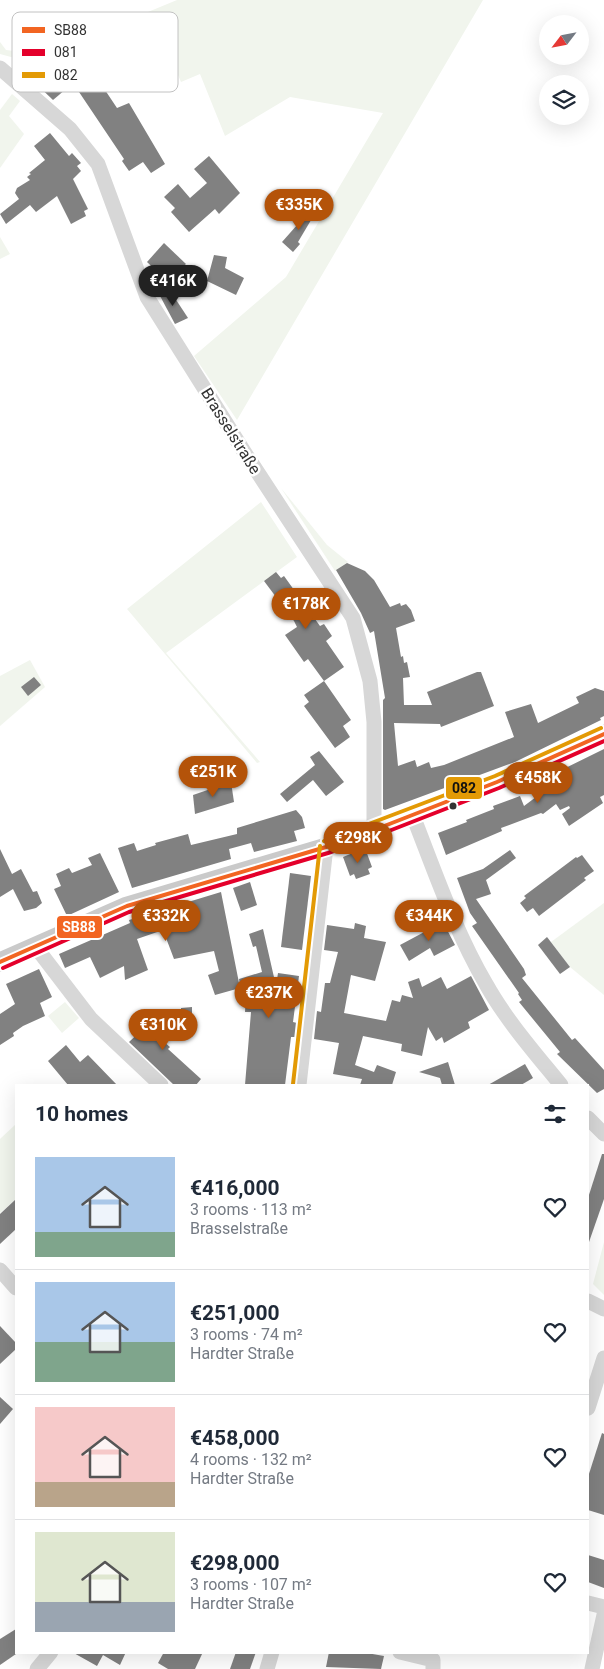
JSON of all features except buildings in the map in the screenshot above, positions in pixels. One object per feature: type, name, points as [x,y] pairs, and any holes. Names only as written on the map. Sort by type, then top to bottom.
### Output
[{"type":"main road","points":[[0,962],[127,906],[326,847],[413,816],[497,782],[604,734]]},
{"type":"street","name":"Brasselstraße","points":[[0,68],[12,78]]},
{"type":"street","name":"Brasselstraße","points":[[28,92],[70,129],[98,164],[147,297],[242,450],[353,618],[370,681],[374,722],[374,830]]},
{"type":"street","points":[[413,816],[456,925],[486,985],[533,1052],[560,1084]]},
{"type":"street","points":[[299,1084],[326,847]]},
{"type":"street","points":[[35,946],[91,1019],[160,1084]]},
{"type":"street","points":[[589,1119],[604,1134]]},
{"type":"street","points":[[0,1270],[15,1287]]},
{"type":"street","points":[[589,1302],[604,1310]]},
{"type":"street","points":[[589,1405],[604,1358]]},
{"type":"street","points":[[589,1603],[604,1607]]},
{"type":"street","points":[[592,1669],[604,1615]]},
{"type":"street","points":[[37,1669],[49,1654]]},
{"type":"street","points":[[267,1669],[271,1654]]},
{"type":"street","points":[[408,1654],[433,1660],[433,1669]]},
{"type":"shaded area","points":[[177,0],[483,0],[237,420],[194,356],[286,277],[383,113],[290,97],[225,136],[200,74],[181,82],[178,75],[178,12],[148,12]]},
{"type":"shaded area","points":[[0,42],[6,50],[12,51],[11,57],[0,54]]},
{"type":"shaded area","points":[[12,94],[20,101],[9,116],[24,134],[0,168],[0,110]]},
{"type":"shaded area","points":[[0,237],[10,254],[0,259]]},
{"type":"shaded area","points":[[281,488],[327,545],[348,562],[335,571]]},
{"type":"shaded area","points":[[261,502],[297,557],[166,653],[260,762],[257,763],[127,609]]},
{"type":"shaded area","points":[[30,660],[45,687],[0,726],[0,676]]},
{"type":"shaded area","points":[[604,903],[604,995],[570,967],[551,942]]},
{"type":"shaded area","points":[[65,1002],[79,1018],[62,1033],[48,1016]]},
{"type":"shaded area","points":[[15,1125],[15,1200],[0,1213],[0,1139]]},
{"type":"shaded area","points":[[604,1242],[604,1295],[593,1284]]},
{"type":"transit line","name":"082","points":[[324,841],[495,776],[601,728]]},
{"type":"transit line","name":"SB88","points":[[0,962],[127,906],[326,847],[374,830],[497,782],[604,734]]},
{"type":"transit line","name":"081","points":[[3,968],[129,912],[328,853],[376,836],[499,788],[604,741]]},
{"type":"transit line","name":"082","points":[[293,1084],[320,846]]}]
